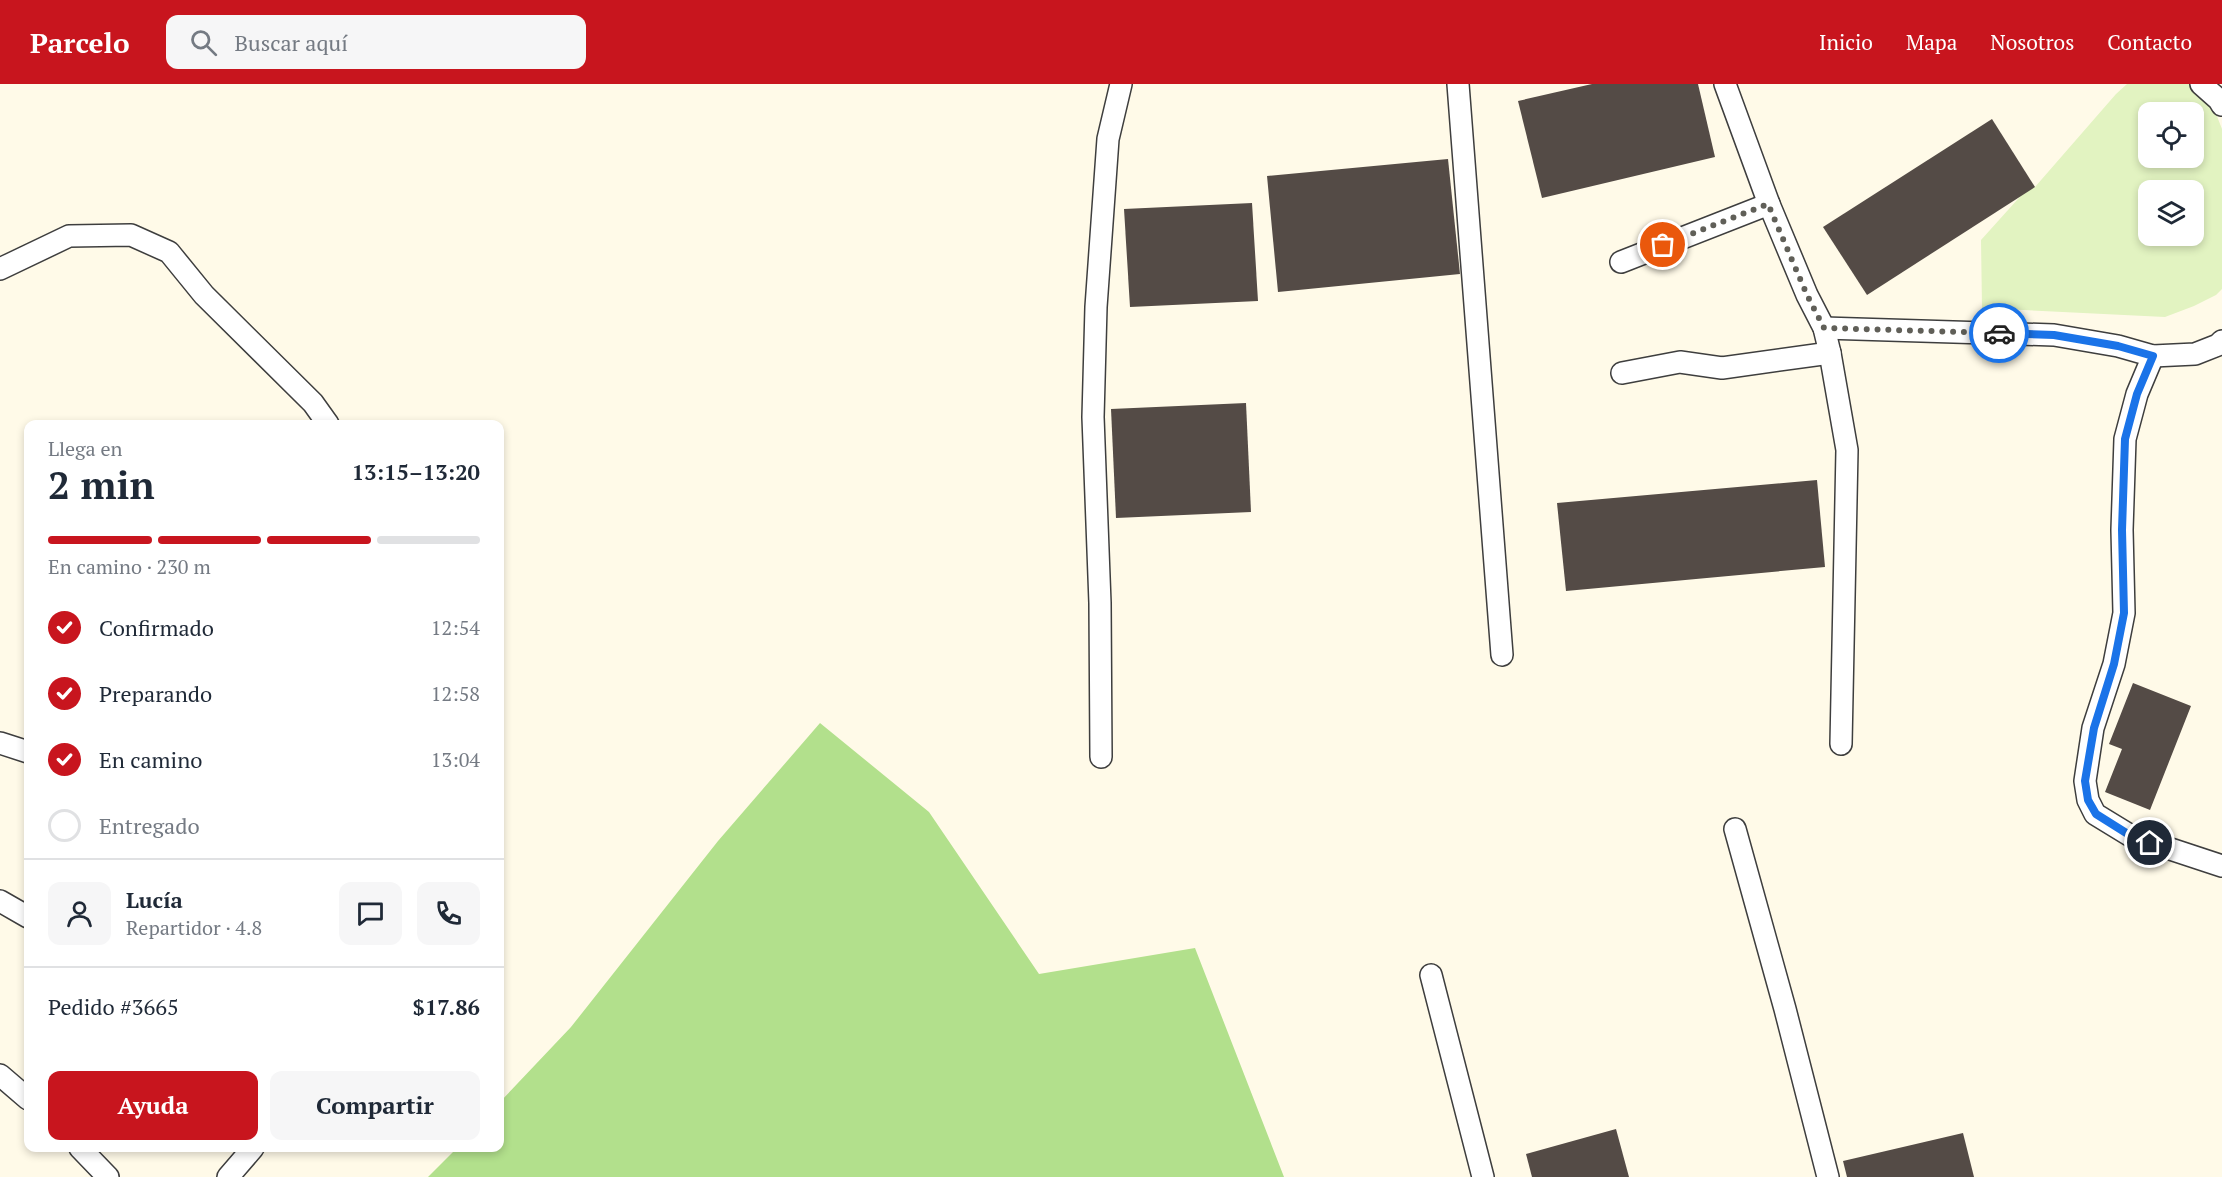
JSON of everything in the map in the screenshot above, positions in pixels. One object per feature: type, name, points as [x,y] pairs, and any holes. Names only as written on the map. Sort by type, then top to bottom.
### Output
[{"type":"street","points":[[1101,757],[1100,603],[1093,417],[1096,307],[1108,139],[1121,84]]},
{"type":"street","points":[[1458,84],[1502,655]]},
{"type":"street","points":[[1725,84],[1768,204],[1807,295],[1824,328],[1830,353],[1847,450],[1841,744]]},
{"type":"street","points":[[2201,84],[2222,105]]},
{"type":"street","points":[[1621,262],[1768,204]]},
{"type":"street","points":[[0,269],[69,236],[131,235],[168,252],[204,295],[313,403],[325,420]]},
{"type":"street","points":[[1824,328],[2054,335],[2118,346],[2153,356],[2195,354],[2218,345],[2222,341]]},
{"type":"street","points":[[1622,373],[1680,362],[1722,368],[1830,353]]},
{"type":"street","points":[[2153,356],[2137,394],[2125,439],[2122,530],[2124,613],[2114,664],[2094,728],[2085,781],[2088,800],[2096,814],[2131,836],[2222,866]]},
{"type":"street","points":[[0,743],[24,751]]},
{"type":"street","points":[[1735,829],[1785,1009],[1828,1177]]},
{"type":"street","points":[[0,901],[24,915]]},
{"type":"street","points":[[1431,975],[1483,1177]]},
{"type":"street","points":[[0,1075],[24,1096]]},
{"type":"street","points":[[84,1152],[108,1177]]},
{"type":"street","points":[[228,1177],[250,1152]]},
{"type":"green space","points":[[2127,84],[2190,84],[2207,91],[2222,129],[2222,289],[2216,295],[2194,306],[2165,317],[1982,308],[1981,240],[2026,190],[2035,187]]},
{"type":"green space","points":[[820,723],[929,812],[1039,974],[1195,948],[1284,1177],[428,1177],[453,1152],[504,1152],[504,1098],[571,1027],[718,841]]},
{"type":"building","points":[[1592,84],[1698,84],[1715,157],[1542,198],[1518,101]]},
{"type":"building","points":[[1992,119],[2035,187],[1867,295],[1823,227]]},
{"type":"building","points":[[1448,159],[1460,274],[1278,292],[1267,176]]},
{"type":"building","points":[[1252,203],[1258,301],[1130,307],[1124,209]]},
{"type":"building","points":[[1246,403],[1251,512],[1116,518],[1111,409]]},
{"type":"building","points":[[1817,480],[1825,567],[1566,591],[1557,503]]},
{"type":"building","points":[[2133,683],[2191,706],[2150,810],[2105,792],[2122,749],[2109,744]]},
{"type":"building","points":[[1616,1129],[1629,1177],[1532,1177],[1526,1154]]},
{"type":"building","points":[[1963,1133],[1974,1177],[1847,1177],[1843,1161]]},
{"type":"way so far","points":[[1663,245],[1768,204],[1807,295],[1824,328],[1999,333]]},
{"type":"route","points":[[1999,333],[2054,335],[2118,346],[2153,356],[2137,394],[2125,439],[2122,530],[2124,613],[2114,664],[2094,728],[2085,781],[2088,800],[2096,814],[2131,836],[2150,843]]}]
